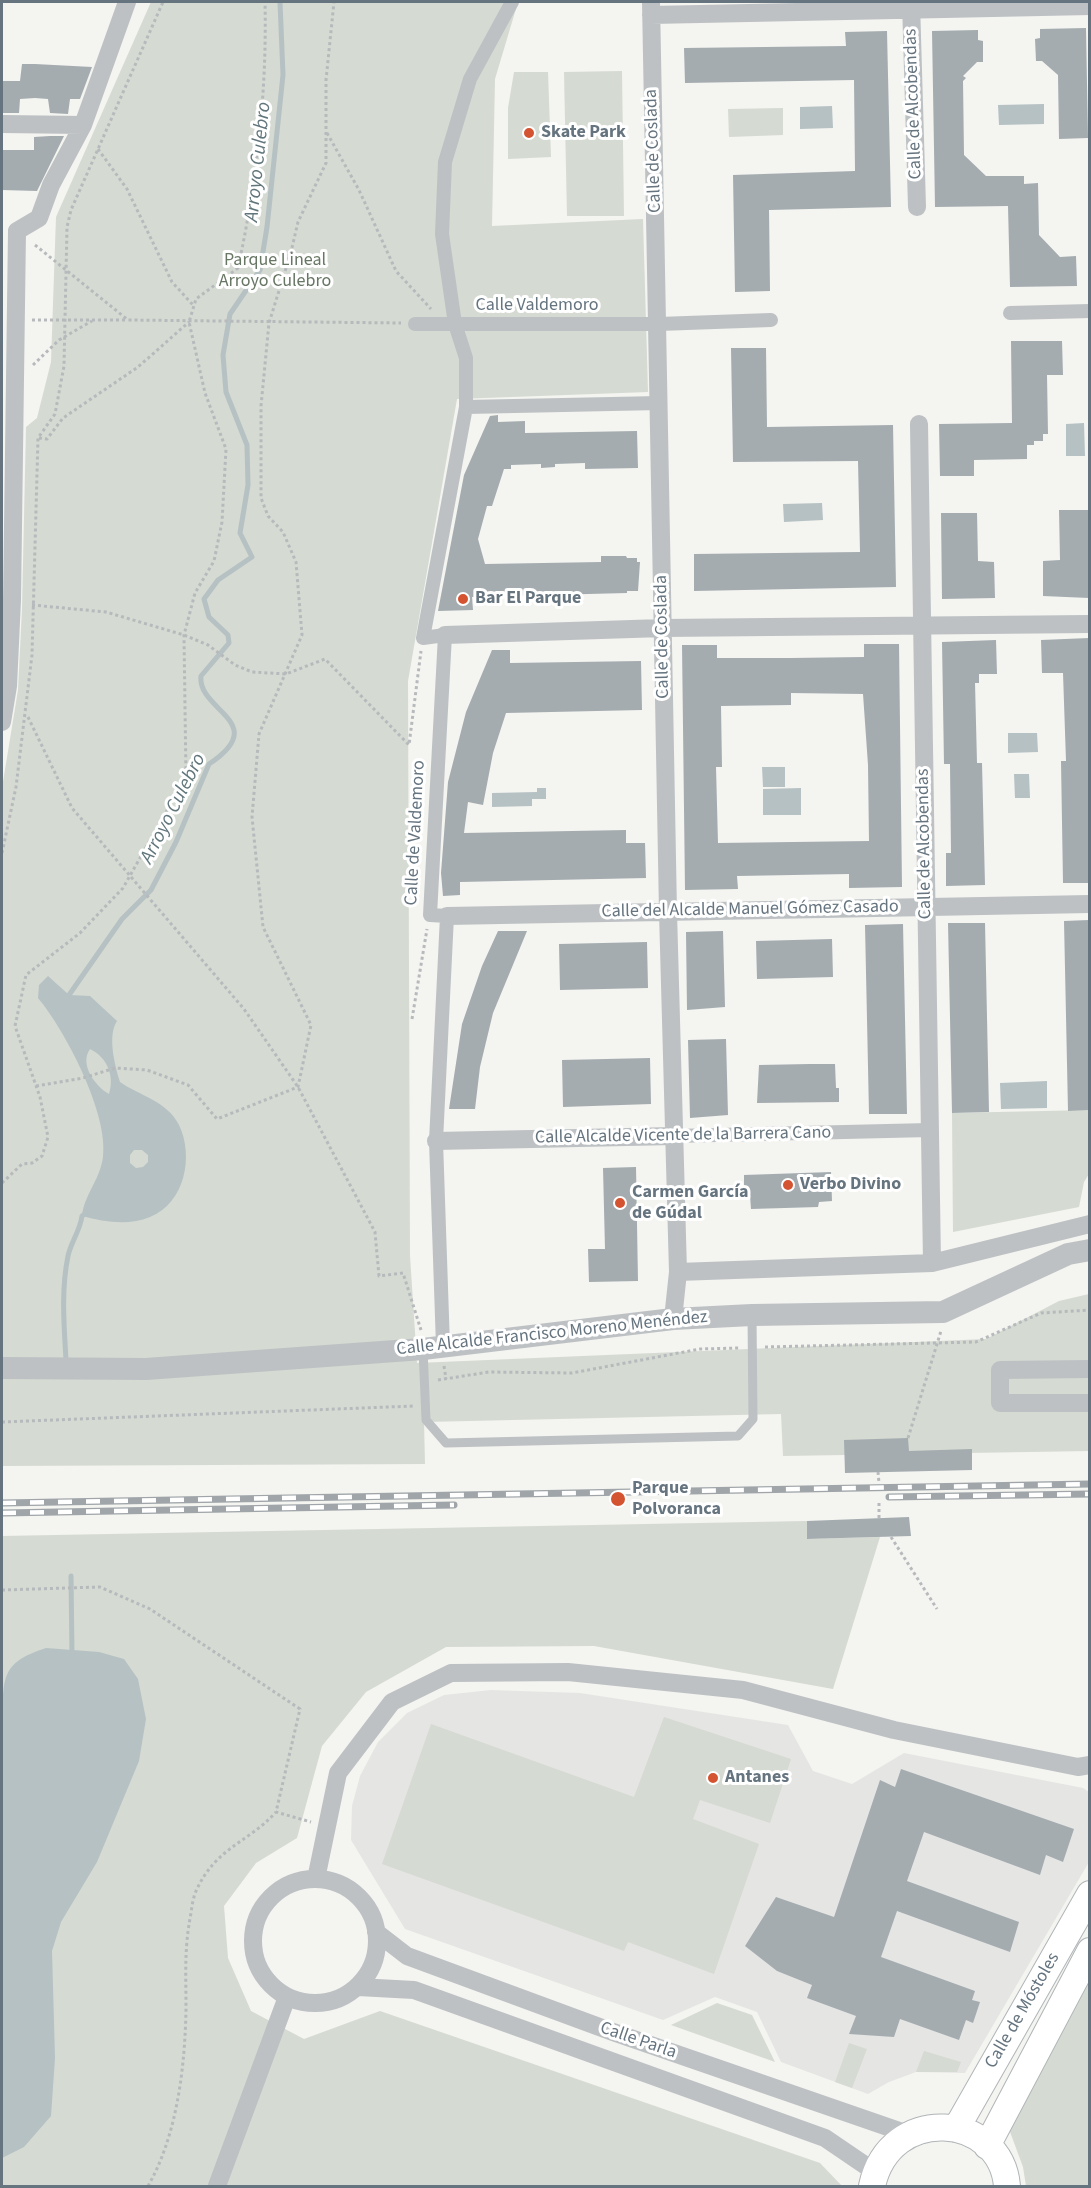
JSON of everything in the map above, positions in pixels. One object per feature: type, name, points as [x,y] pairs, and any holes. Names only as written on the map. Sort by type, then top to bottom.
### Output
[{"type":"main road","name":"Calle de Móstoles","points":[[956,2129],[1089,1894]]},
{"type":"main road","name":"Calle de Móstoles","points":[[987,2146],[1089,1951]]},
{"type":"main road","points":[[873,2179],[894,2144],[908,2134],[940,2127],[956,2129],[973,2135],[987,2146],[1000,2162],[1007,2187]]},
{"type":"street","points":[[2,722],[12,600],[7,512],[13,438],[8,410],[14,382],[15,320],[9,230],[39,218],[51,185],[84,125],[127,2]]},
{"type":"street","points":[[512,2],[470,79],[445,162],[442,234],[449,324],[465,358],[466,407],[423,638],[446,634],[663,628],[1089,624]]},
{"type":"street","name":"Calle de Alcobendas","points":[[911,6],[916,207]]},
{"type":"street","points":[[651,8],[1089,6]]},
{"type":"street","name":"Calle de Coslada","points":[[651,8],[659,324],[668,912],[678,1272],[673,1319]]},
{"type":"street","points":[[2,124],[84,125]]},
{"type":"street","points":[[1010,313],[1089,311]]},
{"type":"street","name":"Calle Valdemoro","points":[[415,324],[659,324],[771,320]]},
{"type":"street","points":[[466,407],[660,403]]},
{"type":"street","name":"Calle de Alcobendas","points":[[919,424],[932,1263]]},
{"type":"street","name":"Calle de Valdemoro","points":[[436,1342],[438,916],[446,634]]},
{"type":"street","name":"Calle del Alcalde Manuel Gómez Casado","points":[[438,916],[1089,903]]},
{"type":"street","name":"Calle Alcalde Vicente de la Barrera Cano","points":[[436,1141],[930,1130]]},
{"type":"street","points":[[678,1272],[932,1263],[1089,1224]]},
{"type":"street","name":"Calle Alcalde Francisco Moreno Menéndez","points":[[2,1368],[146,1369],[673,1319],[752,1315],[943,1312],[1068,1254],[1089,1250]]},
{"type":"street","points":[[1089,1369],[1000,1370],[1000,1403],[1089,1403]]},
{"type":"street","points":[[316,1879],[338,1773],[392,1702],[451,1673],[568,1672],[743,1690],[894,1730],[1078,1767],[1089,1765]]},
{"type":"street","points":[[316,1879],[337,1883],[355,1894],[369,1911],[376,1932],[376,1952],[370,1971],[357,1987],[342,1997],[324,2003],[305,2003],[286,1997],[270,1984],[258,1967],[253,1947],[254,1926],[263,1907],[277,1892],[296,1882],[316,1879]]},
{"type":"street","name":"Calle Parla","points":[[376,1932],[406,1956],[613,2032],[908,2134]]},
{"type":"street","name":"Calle Parla","points":[[357,1987],[414,1990],[825,2138],[873,2179]]},
{"type":"street","points":[[217,2187],[286,1997]]},
{"type":"lane","points":[[436,1342],[425,1406],[426,1420],[446,1443],[738,1436],[753,1419],[752,1315]]},
{"type":"path","points":[[2,853],[16,787],[27,715],[38,438],[55,414],[64,366],[67,227],[71,210],[163,2]]},
{"type":"path","points":[[2,1184],[22,1164],[32,1163],[42,1156],[48,1137],[36,1086],[15,1026],[26,975],[80,933],[123,888],[186,777],[184,635],[195,592],[214,561],[222,522],[226,449],[205,393],[189,322],[196,299],[238,268],[252,204],[266,65],[265,2]]},
{"type":"path","points":[[298,1087],[310,1025],[262,927],[252,817],[259,734],[302,634],[296,562],[283,532],[268,516],[261,498],[261,406],[269,323],[291,252],[297,222],[326,163],[326,80],[334,2]]},
{"type":"path","points":[[326,131],[359,190],[396,271],[449,324]]},
{"type":"path","points":[[98,149],[127,189],[171,282],[194,305]]},
{"type":"path","points":[[9,230],[66,270],[128,320]]},
{"type":"path","points":[[15,320],[415,324]]},
{"type":"path","points":[[14,382],[65,337],[94,320]]},
{"type":"path","points":[[13,438],[47,438],[63,418],[138,368],[189,322]]},
{"type":"path","points":[[12,600],[33,605],[106,612],[184,635],[252,672],[286,674],[325,659],[409,745],[423,638]]},
{"type":"path","points":[[5,686],[22,687],[27,715],[72,808],[244,1009],[298,1087],[375,1232],[379,1276],[403,1273],[422,1332],[436,1342]]},
{"type":"path","points":[[412,1019],[438,916]]},
{"type":"path","points":[[36,1086],[82,1078],[115,1068],[147,1070],[188,1085],[217,1119],[298,1087]]},
{"type":"path","points":[[446,1379],[489,1372],[572,1373],[700,1349],[976,1342],[1041,1313],[1089,1310]]},
{"type":"path","points":[[908,1438],[939,1343]]},
{"type":"path","points":[[2,1422],[425,1406]]},
{"type":"path","points":[[878,1472],[879,1483]]},
{"type":"path","points":[[879,1503],[879,1518]]},
{"type":"path","points":[[891,1537],[937,1609]]},
{"type":"path","points":[[2,1590],[100,1587],[150,1609],[300,1709],[276,1812],[264,1825],[219,1857],[195,1893],[185,1941],[186,2008],[174,2115],[155,2174],[148,2187]]},
{"type":"path","points":[[276,1812],[327,1826]]},
{"type":"shaded area","points":[[1044,104],[1044,124],[999,125],[998,105]]},
{"type":"shaded area","points":[[832,106],[833,128],[800,129],[800,107]]},
{"type":"shaded area","points":[[1084,423],[1085,456],[1066,456],[1066,424]]},
{"type":"shaded area","points":[[822,503],[823,520],[784,522],[783,504]]},
{"type":"shaded area","points":[[1008,733],[1037,733],[1038,752],[1008,753]]},
{"type":"shaded area","points":[[762,767],[785,767],[785,787],[763,787]]},
{"type":"shaded area","points":[[1014,774],[1029,774],[1030,798],[1015,798]]},
{"type":"shaded area","points":[[537,788],[546,788],[546,799],[532,799],[532,806],[492,807],[492,793],[537,792]]},
{"type":"shaded area","points":[[801,788],[801,815],[763,815],[763,789]]},
{"type":"shaded area","points":[[48,976],[69,995],[90,996],[117,1021],[112,1043],[120,1082],[168,1110],[179,1125],[186,1150],[186,1164],[179,1190],[162,1210],[150,1217],[142,1220],[116,1222],[82,1216],[83,1208],[99,1173],[103,1157],[103,1139],[99,1119],[83,1073],[60,1030],[38,998],[39,985]],"holes":[[[90,1049],[101,1057],[108,1068],[111,1080],[109,1094],[99,1086],[87,1068],[86,1061]],[[134,1150],[142,1150],[148,1155],[148,1162],[143,1167],[136,1168],[130,1163],[130,1155]]]},
{"type":"shaded area","points":[[1047,1081],[1047,1108],[1001,1109],[1000,1083]]},
{"type":"shaded area","points":[[46,1648],[99,1652],[124,1659],[138,1679],[146,1719],[139,1761],[97,1862],[61,1922],[52,1951],[55,2058],[51,2116],[24,2147],[2,2158],[3,1694],[12,1666]]},
{"type":"shaded area","name":"Antanes","points":[[491,1690],[580,1693],[788,1725],[813,1771],[852,1784],[904,1753],[1083,1788],[1089,1792],[1089,1862],[965,2073],[916,2072],[889,2082],[868,2094],[781,2062],[757,2012],[715,1997],[663,2020],[405,1929],[351,1840],[352,1806],[360,1776],[378,1742],[407,1713],[444,1695]]},
{"type":"green space","name":"Parque Lineal Arroyo Culebro","points":[[151,2],[518,2],[495,79],[492,226],[643,219],[648,392],[457,399],[408,681],[410,1256],[417,1363],[986,1339],[1059,1301],[1089,1294],[1089,1451],[783,1456],[781,1414],[424,1422],[425,1464],[2,1466],[2,788],[18,690],[26,427],[37,418],[51,362],[56,217]]},
{"type":"green space","points":[[622,71],[624,216],[567,216],[564,72]]},
{"type":"green space","name":"Skate Park","points":[[514,72],[548,72],[551,157],[508,159],[508,108]]},
{"type":"green space","points":[[783,108],[783,135],[729,137],[728,109]]},
{"type":"green space","points":[[1089,1110],[1089,1174],[1084,1182],[1079,1207],[953,1232],[952,1113]]},
{"type":"green space","points":[[807,1521],[807,1539],[880,1537],[833,1689],[594,1646],[446,1647],[366,1692],[322,1746],[297,1838],[256,1863],[224,1906],[228,1958],[251,2011],[304,2039],[380,2011],[820,2163],[842,2186],[2,2186],[2,1536]]},
{"type":"green space","points":[[664,1717],[791,1759],[770,1823],[700,1800],[693,1819],[759,1844],[714,1974],[628,1942],[624,1951],[382,1864],[431,1724],[634,1797]]},
{"type":"green space","points":[[1089,1977],[1089,2186],[1026,2186],[1023,2167],[1009,2129]]},
{"type":"green space","points":[[717,2003],[752,2015],[775,2062],[671,2025]]},
{"type":"green space","points":[[849,2043],[867,2049],[852,2088],[835,2082]]},
{"type":"green space","points":[[924,2051],[961,2062],[957,2072],[916,2072]]},
{"type":"building","points":[[1086,28],[1088,138],[1059,139],[1058,75],[1042,61],[1036,61],[1035,39],[1040,38],[1040,29]]},
{"type":"building","points":[[978,30],[978,40],[983,41],[983,62],[977,62],[963,76],[966,78],[963,81],[964,155],[986,176],[1024,176],[1024,184],[1038,183],[1039,235],[1060,257],[1076,256],[1077,286],[1010,287],[1008,206],[935,207],[932,31]]},
{"type":"building","points":[[887,31],[891,207],[769,210],[770,291],[735,292],[733,175],[855,171],[854,80],[685,83],[684,48],[846,46],[845,32]]},
{"type":"building","points":[[22,64],[92,67],[80,99],[70,99],[68,114],[50,113],[48,99],[35,98],[20,99],[19,113],[2,113],[2,81],[20,81]]},
{"type":"building","points":[[64,136],[37,191],[2,190],[2,150],[34,150],[34,137]]},
{"type":"building","points":[[1011,341],[1062,341],[1063,375],[1047,375],[1048,434],[1043,434],[1043,441],[1034,441],[1034,445],[1027,445],[1027,459],[974,460],[974,476],[940,476],[939,424],[1012,423]]},
{"type":"building","points":[[731,348],[766,348],[767,427],[893,425],[896,587],[694,591],[694,554],[860,552],[858,461],[733,462]]},
{"type":"building","points":[[498,415],[498,422],[525,421],[525,433],[637,431],[638,468],[585,469],[585,463],[555,464],[555,467],[541,468],[541,464],[511,465],[511,469],[504,469],[492,506],[487,506],[478,539],[485,564],[601,562],[601,556],[626,556],[637,558],[637,562],[640,562],[638,591],[472,597],[473,610],[438,611],[464,475],[490,416]]},
{"type":"building","points":[[1059,510],[1089,510],[1089,598],[1043,596],[1043,561],[1060,560]]},
{"type":"building","points":[[941,513],[977,513],[978,561],[994,562],[995,598],[942,599]]},
{"type":"building","points":[[1089,638],[1089,883],[1063,883],[1061,761],[1066,761],[1063,673],[1042,673],[1041,640]]},
{"type":"building","points":[[996,640],[997,674],[979,674],[979,683],[975,683],[977,763],[982,763],[985,885],[946,886],[946,853],[951,853],[950,764],[944,764],[942,642]]},
{"type":"building","points":[[864,644],[899,644],[902,887],[849,888],[849,874],[737,876],[738,889],[685,890],[682,645],[717,645],[717,658],[864,657]],"holes":[[[791,693],[863,694],[868,765],[869,841],[718,843],[716,767],[722,767],[721,706],[791,705]]]},
{"type":"building","points":[[492,650],[510,650],[510,663],[641,661],[642,710],[506,713],[493,753],[483,805],[468,802],[464,833],[626,830],[626,843],[645,843],[646,878],[460,882],[460,895],[443,896],[441,873],[448,782],[466,712]]},
{"type":"building","points":[[1089,920],[1089,1110],[1068,1111],[1064,921]]},
{"type":"building","points":[[948,923],[985,923],[989,1112],[952,1113]]},
{"type":"building","points":[[903,924],[907,1114],[869,1114],[865,925]]},
{"type":"building","points":[[498,931],[527,931],[493,1013],[480,1067],[475,1109],[449,1109],[462,1024],[482,966]]},
{"type":"building","points":[[723,931],[725,1007],[687,1010],[686,932]]},
{"type":"building","points":[[832,939],[833,977],[757,979],[756,941]]},
{"type":"building","points":[[647,942],[648,988],[560,990],[559,944]]},
{"type":"building","points":[[726,1039],[728,1115],[690,1118],[688,1040]]},
{"type":"building","points":[[650,1058],[651,1104],[563,1107],[562,1060]]},
{"type":"building","points":[[835,1064],[839,1102],[757,1103],[759,1065]]},
{"type":"building","name":"Carmen García de Gúdal","points":[[636,1167],[638,1281],[589,1282],[588,1249],[605,1249],[603,1168]]},
{"type":"building","name":"Verbo Divino","points":[[831,1172],[832,1201],[819,1202],[818,1207],[751,1209],[750,1195],[744,1196],[744,1175]]},
{"type":"building","points":[[908,1438],[909,1451],[972,1449],[972,1470],[845,1473],[844,1440]]},
{"type":"building","points":[[909,1517],[911,1536],[807,1539],[807,1521]]},
{"type":"building","points":[[901,1769],[1074,1829],[1063,1862],[1046,1855],[1040,1875],[924,1832],[907,1881],[1019,1922],[1010,1952],[897,1911],[881,1957],[975,1991],[972,2000],[980,2002],[973,2023],[966,2020],[959,2040],[900,2019],[894,2037],[849,2034],[856,2016],[807,1998],[812,1985],[777,1971],[745,1946],[776,1897],[834,1917],[880,1780],[895,1787]]},
{"type":"waterway","name":"Arroyo Culebro","points":[[70,1002],[69,995],[122,919],[151,890],[176,842],[209,764],[227,750],[234,737],[233,727],[227,717],[209,699],[203,688],[201,676],[229,643],[228,635],[209,617],[204,599],[218,580],[252,557],[240,533],[248,485],[247,445],[226,392],[223,355],[230,314],[260,270],[267,227],[283,75],[280,2]]},
{"type":"waterway","name":"Arroyo Culebro","points":[[66,1360],[64,1282],[69,1251],[82,1216],[86,1213]]},
{"type":"waterway","name":"Arroyo Culebro","points":[[71,1576],[72,1655]]},
{"type":"railway","points":[[2,1503],[1090,1484]]},
{"type":"railway","points":[[889,1497],[1090,1494]]},
{"type":"railway","points":[[2,1513],[454,1505]]},
{"type":"place","name":"Skate Park","points":[[529,133]]},
{"type":"place","name":"Bar El Parque","points":[[463,599]]},
{"type":"place","name":"Verbo Divino","points":[[788,1185]]},
{"type":"place","name":"Carmen García de Gúdal","points":[[620,1203]]},
{"type":"place","name":"Parque Polvoranca","points":[[618,1499]]},
{"type":"place","name":"Antanes","points":[[713,1778]]}]
